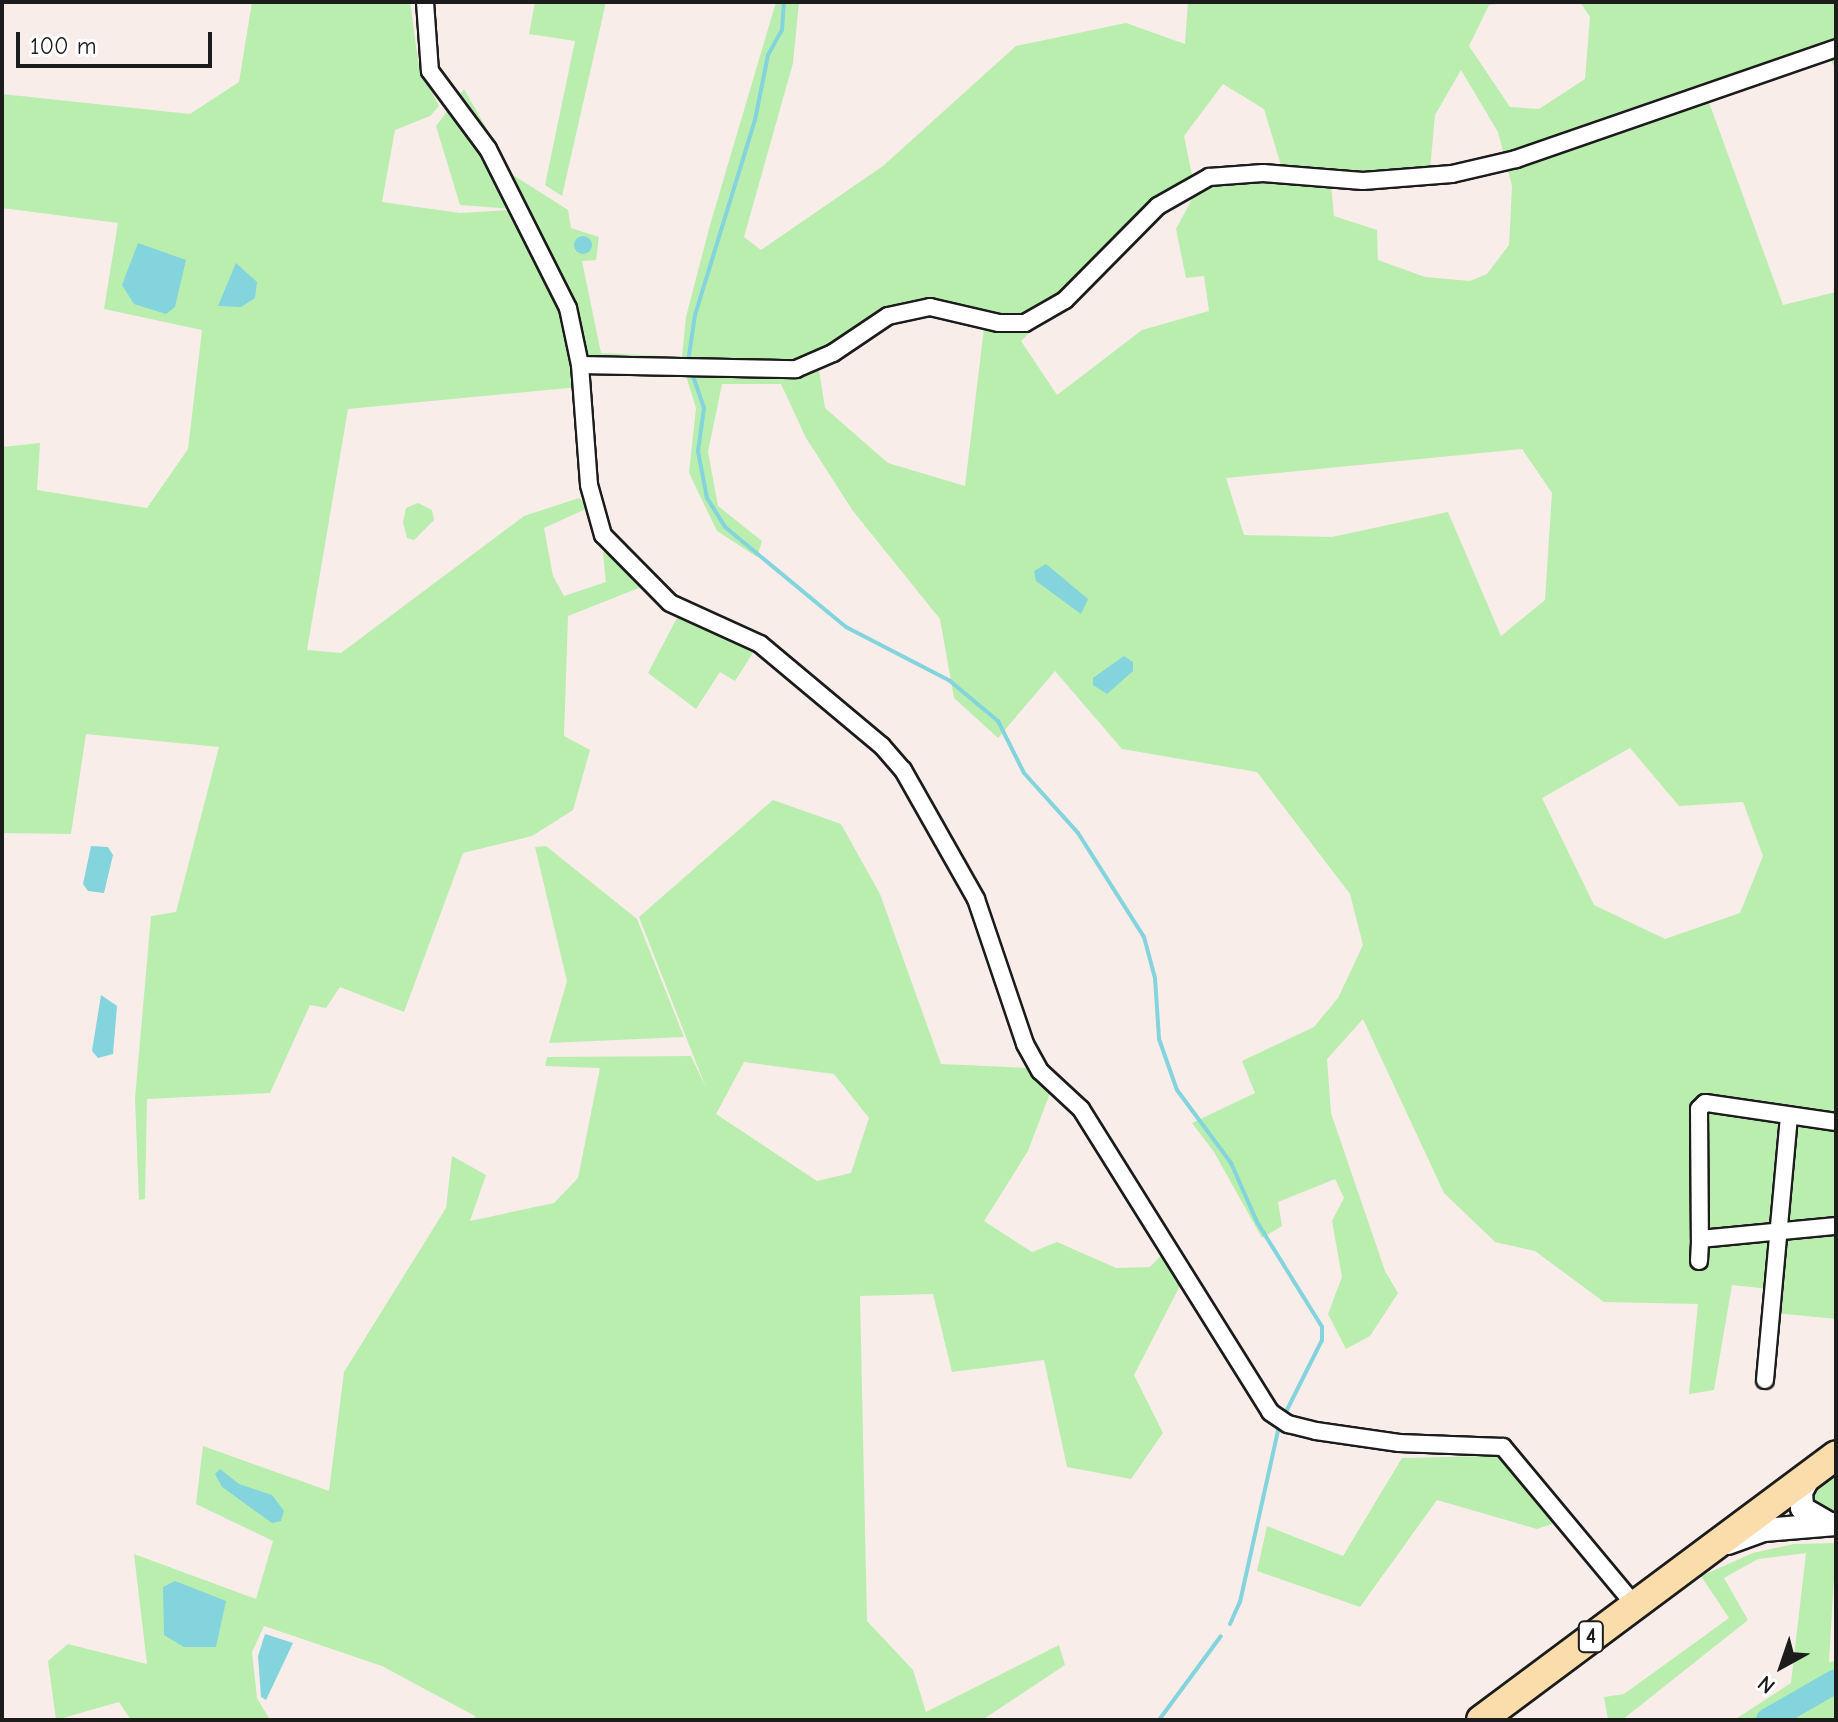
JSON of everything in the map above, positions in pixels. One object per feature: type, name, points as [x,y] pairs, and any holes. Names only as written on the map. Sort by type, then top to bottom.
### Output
[{"type":"highway","name":"4","points":[[1481,1720],[1836,1455]]},
{"type":"main road","points":[[1811,1474],[1801,1492],[1802,1508],[1833,1523]]},
{"type":"main road","points":[[1702,1553],[1764,1530],[1833,1523]]},
{"type":"street","points":[[425,2],[430,71],[488,149],[561,292],[580,365],[589,485],[603,535],[670,603],[760,644],[882,746],[903,770],[976,899],[1025,1044],[1040,1071],[1081,1109],[1270,1412],[1288,1424],[1316,1431],[1399,1443],[1503,1447],[1634,1604]]},
{"type":"street","points":[[580,365],[796,369],[833,353],[888,316],[930,307],[999,323],[1025,323],[1065,300],[1158,206],[1209,177],[1263,173],[1363,181],[1452,174],[1516,159],[1836,48]]},
{"type":"street","points":[[1699,1261],[1699,1109],[1705,1103],[1836,1122]]},
{"type":"street","points":[[1765,1380],[1789,1117]]},
{"type":"street","points":[[1700,1239],[1836,1226]]},
{"type":"green space","points":[[252,2],[410,2],[419,67],[439,106],[430,116],[395,130],[382,202],[460,213],[512,210],[562,309],[579,387],[348,409],[307,650],[341,653],[524,516],[579,498],[588,508],[544,528],[553,576],[564,596],[606,582],[603,553],[608,549],[644,586],[568,616],[564,736],[590,750],[573,810],[532,836],[463,853],[404,1012],[340,987],[326,1008],[310,1005],[270,1093],[147,1099],[145,1199],[139,1200],[135,1098],[151,916],[176,912],[219,747],[86,734],[71,834],[2,833],[2,447],[40,443],[37,490],[147,508],[188,449],[202,330],[104,309],[118,223],[2,208],[2,94],[190,114],[239,82]]},
{"type":"green space","points":[[535,2],[606,2],[562,196],[545,185],[575,41],[529,34]]},
{"type":"green space","points":[[776,2],[799,2],[793,63],[744,237],[761,250],[883,166],[1016,46],[1126,23],[1185,44],[1188,2],[1518,2],[1489,5],[1469,46],[1510,107],[1539,109],[1585,79],[1590,17],[1580,2],[1836,2],[1836,71],[1829,56],[1707,97],[1783,305],[1836,292],[1836,1319],[1776,1313],[1779,1290],[1732,1285],[1714,1390],[1689,1394],[1698,1304],[1604,1302],[1535,1251],[1495,1242],[1444,1193],[1363,1019],[1327,1059],[1331,1113],[1385,1271],[1398,1293],[1370,1336],[1346,1349],[1328,1314],[1342,1277],[1332,1221],[1344,1198],[1335,1179],[1278,1202],[1282,1226],[1262,1238],[1214,1152],[1192,1123],[1255,1093],[1242,1061],[1314,1027],[1338,998],[1363,945],[1350,894],[1257,772],[1122,749],[1055,671],[998,738],[954,698],[940,619],[853,511],[806,438],[781,384],[722,384],[708,452],[718,506],[762,541],[757,557],[717,531],[689,473],[696,408],[685,373],[586,371],[563,307],[513,209],[460,205],[436,126],[464,89],[513,175],[568,210],[571,228],[599,237],[596,260],[582,261],[601,353],[682,357],[686,317]],"holes":[[[1461,70],[1498,132],[1512,186],[1509,245],[1487,274],[1470,281],[1425,277],[1378,260],[1377,230],[1334,216],[1331,183],[1429,181],[1435,115]],[[1223,84],[1264,109],[1286,182],[1238,178],[1198,188],[1176,229],[1186,278],[1204,276],[1209,311],[1142,330],[1057,395],[1021,341],[1192,175],[1184,136]],[[932,316],[984,328],[965,486],[888,463],[825,408],[818,364],[893,322]],[[1522,449],[1552,493],[1545,600],[1501,636],[1448,512],[1332,537],[1244,535],[1226,478]],[[1630,748],[1679,806],[1743,802],[1763,856],[1740,913],[1665,939],[1594,905],[1542,798]]]},
{"type":"green space","points":[[418,503],[432,510],[434,520],[414,540],[407,538],[403,522],[406,508]]},
{"type":"green space","points":[[678,616],[756,648],[735,681],[720,672],[696,709],[648,673]]},
{"type":"green space","points":[[773,800],[841,824],[880,894],[941,1064],[1026,1068],[1050,1093],[1028,1151],[984,1221],[1032,1252],[1057,1242],[1116,1268],[1150,1267],[1165,1251],[1183,1280],[1134,1375],[1163,1433],[1131,1479],[1067,1467],[1044,1360],[952,1372],[933,1294],[860,1296],[867,1621],[913,1670],[926,1712],[1059,1645],[1065,1665],[982,1720],[474,1720],[475,1716],[382,1666],[264,1626],[252,1652],[257,1698],[270,1720],[131,1720],[119,1702],[56,1720],[48,1661],[68,1644],[147,1664],[134,1554],[256,1599],[273,1541],[196,1504],[203,1446],[329,1491],[344,1372],[446,1208],[452,1156],[486,1175],[470,1221],[554,1203],[578,1178],[600,1068],[545,1066],[547,1057],[691,1056],[706,1088],[639,917]],"holes":[[[744,1062],[834,1074],[869,1118],[851,1173],[817,1181],[716,1114]]]},
{"type":"green space","points":[[546,846],[637,919],[684,1037],[549,1043],[567,981],[535,847]]},
{"type":"green space","points":[[1498,1456],[1555,1523],[1537,1529],[1437,1500],[1360,1607],[1257,1571],[1267,1526],[1343,1556],[1402,1458]]},
{"type":"green space","points":[[1836,1475],[1836,1514],[1814,1507],[1814,1493]]},
{"type":"green space","points":[[1836,1543],[1829,1662],[1836,1661],[1836,1720],[1734,1720],[1791,1683],[1806,1553],[1758,1559],[1724,1578],[1748,1620],[1622,1720],[1608,1720],[1604,1697],[1624,1694],[1729,1618],[1701,1576],[1753,1553],[1794,1544]]},
{"type":"water","points":[[583,236],[592,245],[583,254],[574,245]]},
{"type":"water","points":[[138,243],[186,260],[175,307],[166,314],[134,304],[122,285]]},
{"type":"water","points":[[236,263],[257,282],[255,298],[241,307],[218,306]]},
{"type":"water","points":[[1046,564],[1088,599],[1081,614],[1036,581],[1034,571]]},
{"type":"water","points":[[1124,656],[1133,662],[1133,671],[1107,694],[1093,685],[1093,678]]},
{"type":"water","points":[[91,846],[108,847],[113,855],[104,893],[88,891],[83,884]]},
{"type":"water","points":[[101,995],[117,1006],[113,1054],[98,1058],[92,1051]]},
{"type":"water","points":[[220,1469],[239,1484],[272,1495],[284,1511],[281,1521],[272,1523],[222,1487],[215,1474]]},
{"type":"water","points":[[175,1581],[226,1601],[216,1647],[184,1647],[164,1635],[163,1587]]},
{"type":"water","points":[[265,1634],[293,1643],[266,1700],[261,1697],[258,1656]]},
{"type":"waterway","points":[[688,362],[695,315],[755,120],[768,55],[782,30],[784,2]]},
{"type":"waterway","points":[[691,370],[704,408],[698,451],[707,498],[725,527],[846,627],[950,681],[998,721],[1024,773],[1078,833],[1144,937],[1155,978],[1159,1039],[1177,1090],[1231,1163],[1257,1222],[1322,1327],[1322,1340],[1287,1410]]},
{"type":"waterway","points":[[1230,1624],[1240,1602],[1278,1430]]},
{"type":"waterway","points":[[1159,1720],[1221,1636]]},
{"type":"waterway","points":[[1768,1720],[1836,1681]]}]
